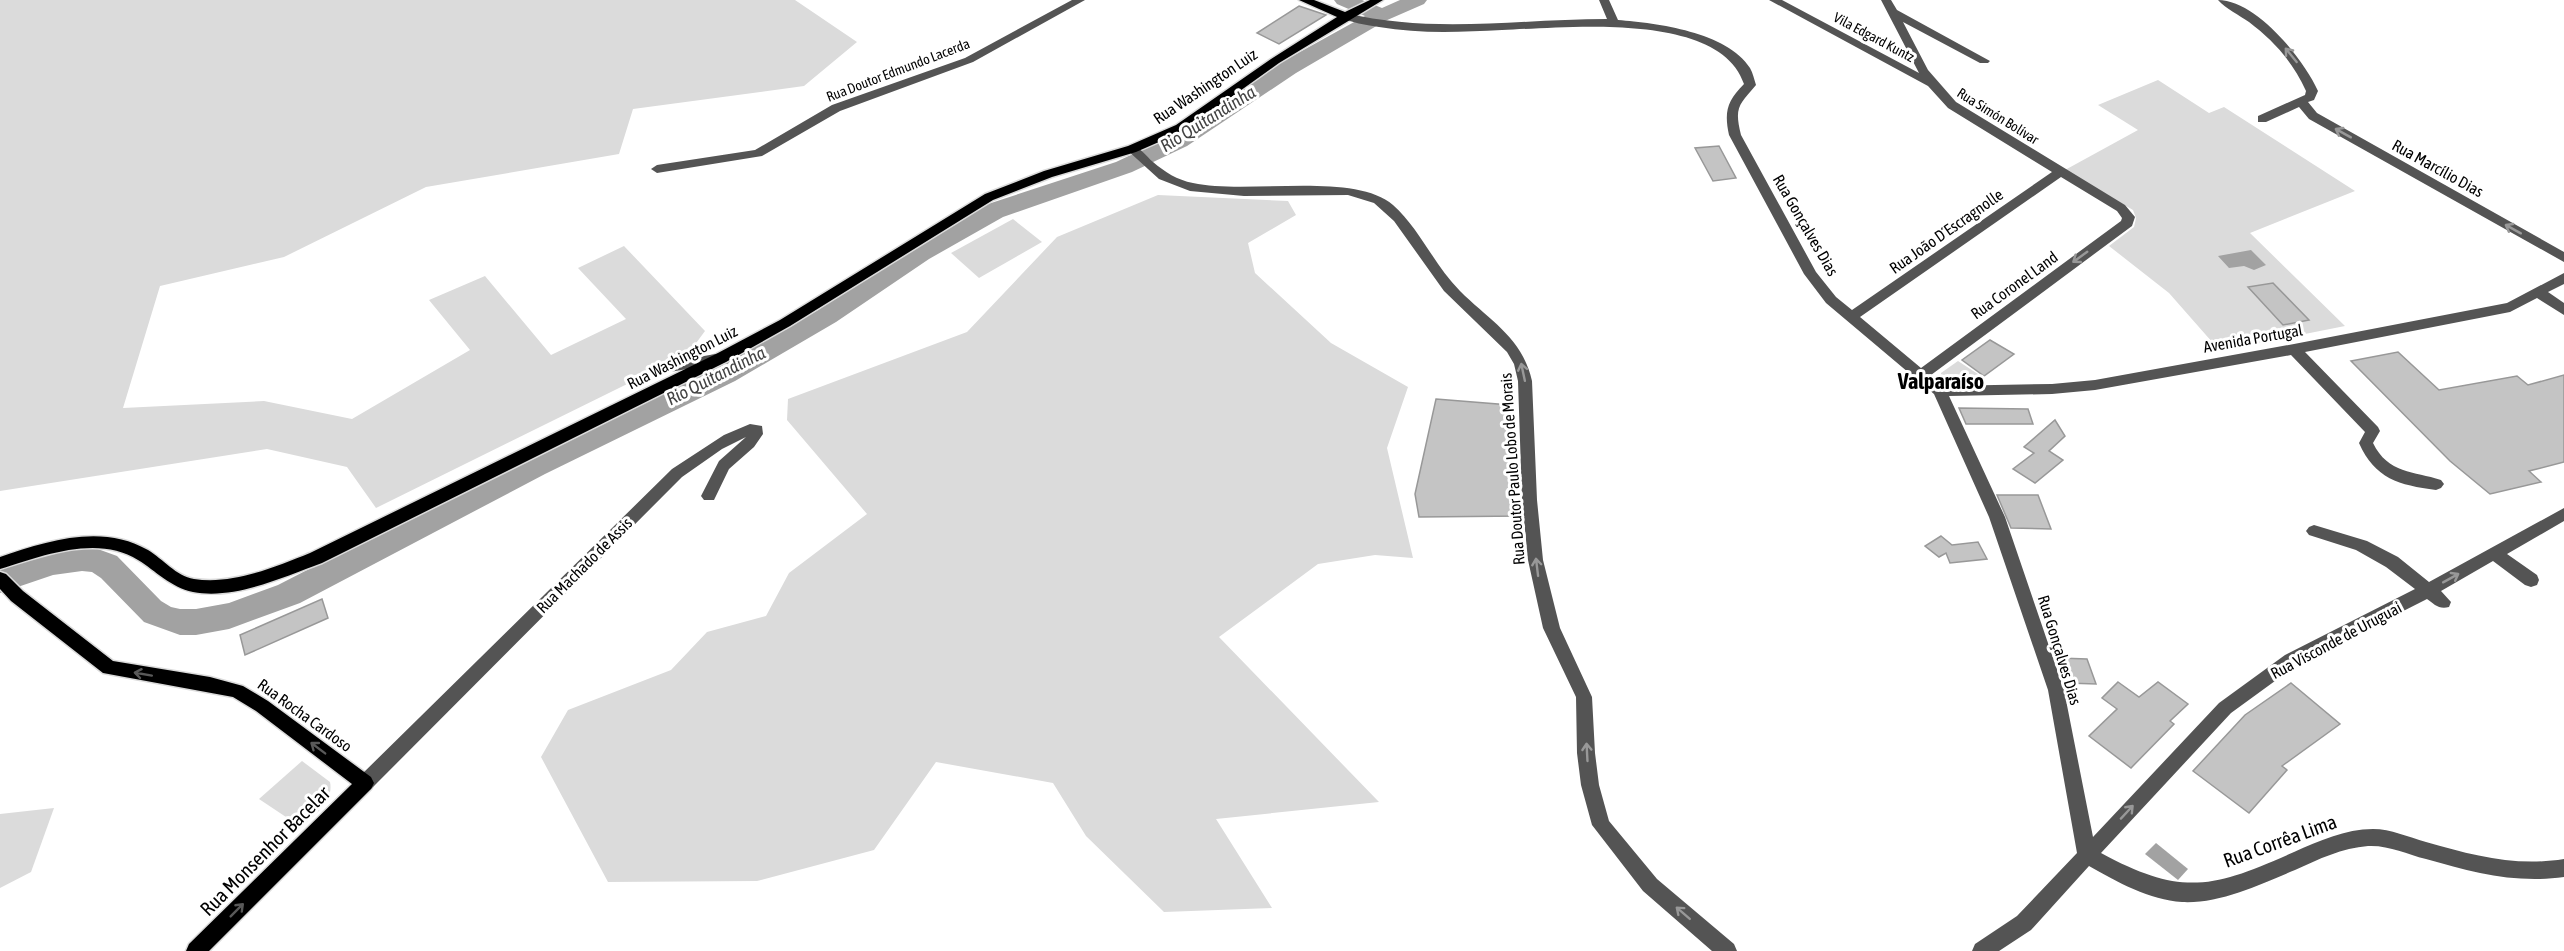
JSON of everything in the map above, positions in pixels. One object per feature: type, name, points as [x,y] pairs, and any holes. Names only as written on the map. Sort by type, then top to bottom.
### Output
[{"type":"main road","points":[[1304,0],[1347,16]]},
{"type":"main road","name":"Rua Washington Luiz","points":[[4,563],[39,551],[97,542],[117,544],[140,553],[165,573],[192,585],[225,585],[267,576],[316,558],[721,358],[785,323],[906,246],[990,197],[1048,174],[1132,149],[1180,128],[1275,61],[1371,1]]},
{"type":"main road","name":"Rua Rocha Cardoso","points":[[5,585],[109,668],[210,684],[237,691],[262,706],[365,783]]},
{"type":"main road","name":"Rua Monsenhor Bacelar","points":[[196,951],[365,783]]},
{"type":"street","name":"Rua Doutor Edmundo Lacerda","points":[[657,169],[759,153],[836,108],[969,60],[1080,0]]},
{"type":"street","points":[[1604,0],[1614,23]]},
{"type":"street","name":"Vila Edgard Kuntz","points":[[1774,0],[1929,83]]},
{"type":"street","points":[[2223,0],[2270,32],[2297,62],[2312,91],[2310,97],[2262,119]]},
{"type":"street","points":[[1887,4],[1984,61]]},
{"type":"street","name":"Rua Simón Bolívar","points":[[1887,4],[1929,83],[1952,105],[2121,208],[2128,217],[2127,222]]},
{"type":"street","name":"Rua Gonçalves Dias","points":[[1347,16],[1378,25],[1449,28],[1614,23],[1652,27],[1683,33],[1714,44],[1742,64],[1749,75],[1750,86],[1734,100],[1730,116],[1741,149],[1777,208],[1811,274],[1831,300],[1940,391],[1997,518],[2056,690],[2087,855]]},
{"type":"street","name":"Rua Marcílio Dias","points":[[2301,101],[2313,116],[2564,258]]},
{"type":"street","name":"Rua Doutor Paulo Lobo de Morais","points":[[1132,149],[1148,165],[1174,182],[1194,187],[1259,191],[1344,190],[1368,195],[1397,216],[1424,258],[1449,288],[1511,347],[1521,361],[1525,381],[1533,532],[1538,577],[1548,619],[1584,697],[1586,753],[1590,785],[1601,825],[1650,885],[1727,951]]},
{"type":"street","name":"Rua João D´Escragnolle","points":[[1851,317],[2060,172]]},
{"type":"street","name":"Rua Coronel Land","points":[[1921,375],[2127,222]]},
{"type":"street","name":"Avenida Portugal","points":[[1940,391],[2052,389],[2095,385],[2294,349],[2510,307],[2564,278]]},
{"type":"street","points":[[2539,293],[2564,310]]},
{"type":"street","points":[[2294,349],[2373,431],[2366,442],[2370,453],[2386,471],[2413,481],[2436,484]]},
{"type":"street","points":[[670,367],[721,358]]},
{"type":"street","name":"Rua Machado de Assis","points":[[365,783],[677,472],[747,429],[757,430],[756,437],[729,458],[719,470],[708,496]]},
{"type":"street","name":"Rua Visconde de Uruguai","points":[[1982,951],[2024,923],[2225,708],[2242,694],[2290,660],[2429,590],[2564,514]]},
{"type":"street","points":[[2314,531],[2361,545],[2392,562],[2444,602]]},
{"type":"street","points":[[2495,554],[2531,580]]},
{"type":"street","name":"Rua Corrêa Lima","points":[[2087,855],[2139,881],[2172,891],[2193,893],[2282,866],[2334,843],[2354,839],[2383,838],[2476,866],[2517,872],[2540,873],[2564,868]]},
{"type":"shaded area","points":[[0,0],[795,0],[857,42],[804,86],[633,109],[619,154],[426,187],[284,257],[160,286],[123,408],[264,401],[352,419],[470,350],[429,300],[485,276],[551,355],[626,319],[578,268],[624,246],[705,331],[688,354],[376,508],[347,467],[267,449],[0,491]]},
{"type":"shaded area","points":[[2158,80],[2209,113],[2224,107],[2355,191],[2250,233],[2345,326],[2220,351],[2169,293],[2109,246],[2134,227],[2136,218],[2133,210],[2065,170],[2138,130],[2098,105]]},
{"type":"shaded area","points":[[1158,195],[1288,201],[1296,215],[1248,243],[1255,273],[1331,343],[1408,387],[1387,448],[1413,558],[1375,555],[1318,564],[1219,637],[1379,802],[1216,819],[1272,908],[1164,912],[1086,836],[1053,783],[936,762],[874,850],[757,881],[608,882],[541,757],[568,710],[671,670],[707,632],[766,616],[789,573],[867,514],[787,420],[788,399],[967,332],[1057,237]]},
{"type":"shaded area","points":[[1013,219],[1042,242],[979,278],[951,253]]},
{"type":"shaded area","points":[[2251,250],[2266,265],[2254,270],[2244,266],[2229,268],[2218,256]]},
{"type":"shaded area","points":[[1958,361],[1984,378],[1948,379],[1941,377],[1941,373]]},
{"type":"shaded area","points":[[302,761],[330,782],[330,789],[322,808],[301,827],[259,799]]},
{"type":"shaded area","points":[[54,808],[31,872],[0,888],[0,814]]},
{"type":"shaded area","points":[[2156,843],[2188,869],[2178,880],[2145,854]]},
{"type":"building","points":[[1299,6],[1326,15],[1279,44],[1257,33]]},
{"type":"building","points":[[1719,146],[1736,178],[1713,181],[1695,148]]},
{"type":"building","points":[[2273,283],[2309,320],[2283,325],[2248,287]]},
{"type":"building","points":[[1990,340],[2014,354],[1984,376],[1962,360]]},
{"type":"building","points":[[2398,352],[2439,390],[2517,376],[2528,385],[2564,375],[2564,462],[2529,471],[2541,482],[2490,494],[2450,461],[2351,361]]},
{"type":"building","points":[[1436,399],[1510,405],[1521,516],[1419,517],[1415,494]]},
{"type":"building","points":[[1959,408],[2028,409],[2033,424],[1966,424]]},
{"type":"building","points":[[2055,420],[2065,436],[2049,451],[2063,460],[2035,483],[2013,469],[2034,453],[2024,447]]},
{"type":"building","points":[[1997,495],[2038,495],[2051,529],[2011,528]]},
{"type":"building","points":[[1941,536],[1952,545],[1978,542],[1987,559],[1950,563],[1946,553],[1939,557],[1925,546]]},
{"type":"building","points":[[322,599],[328,618],[245,655],[240,635]]},
{"type":"building","points":[[2059,658],[2087,659],[2096,684],[2067,683]]},
{"type":"building","points":[[2118,682],[2139,697],[2158,682],[2188,704],[2170,721],[2174,724],[2131,768],[2089,736],[2117,709],[2102,698]]},
{"type":"building","points":[[2291,683],[2340,724],[2282,766],[2287,770],[2249,813],[2193,771],[2245,715]]},
{"type":"waterway","points":[[1344,0],[1382,15]]},
{"type":"waterway","name":"Rio Quitandinha","points":[[0,581],[53,563],[68,560],[95,560],[109,567],[141,602],[155,613],[166,619],[180,622],[196,622],[229,616],[289,594],[535,466],[726,374],[827,316],[920,253],[994,211],[1124,167],[1179,141],[1288,68],[1378,17],[1417,0]]},
{"type":"district","name":"Valparaíso","points":[[1941,381]]}]
